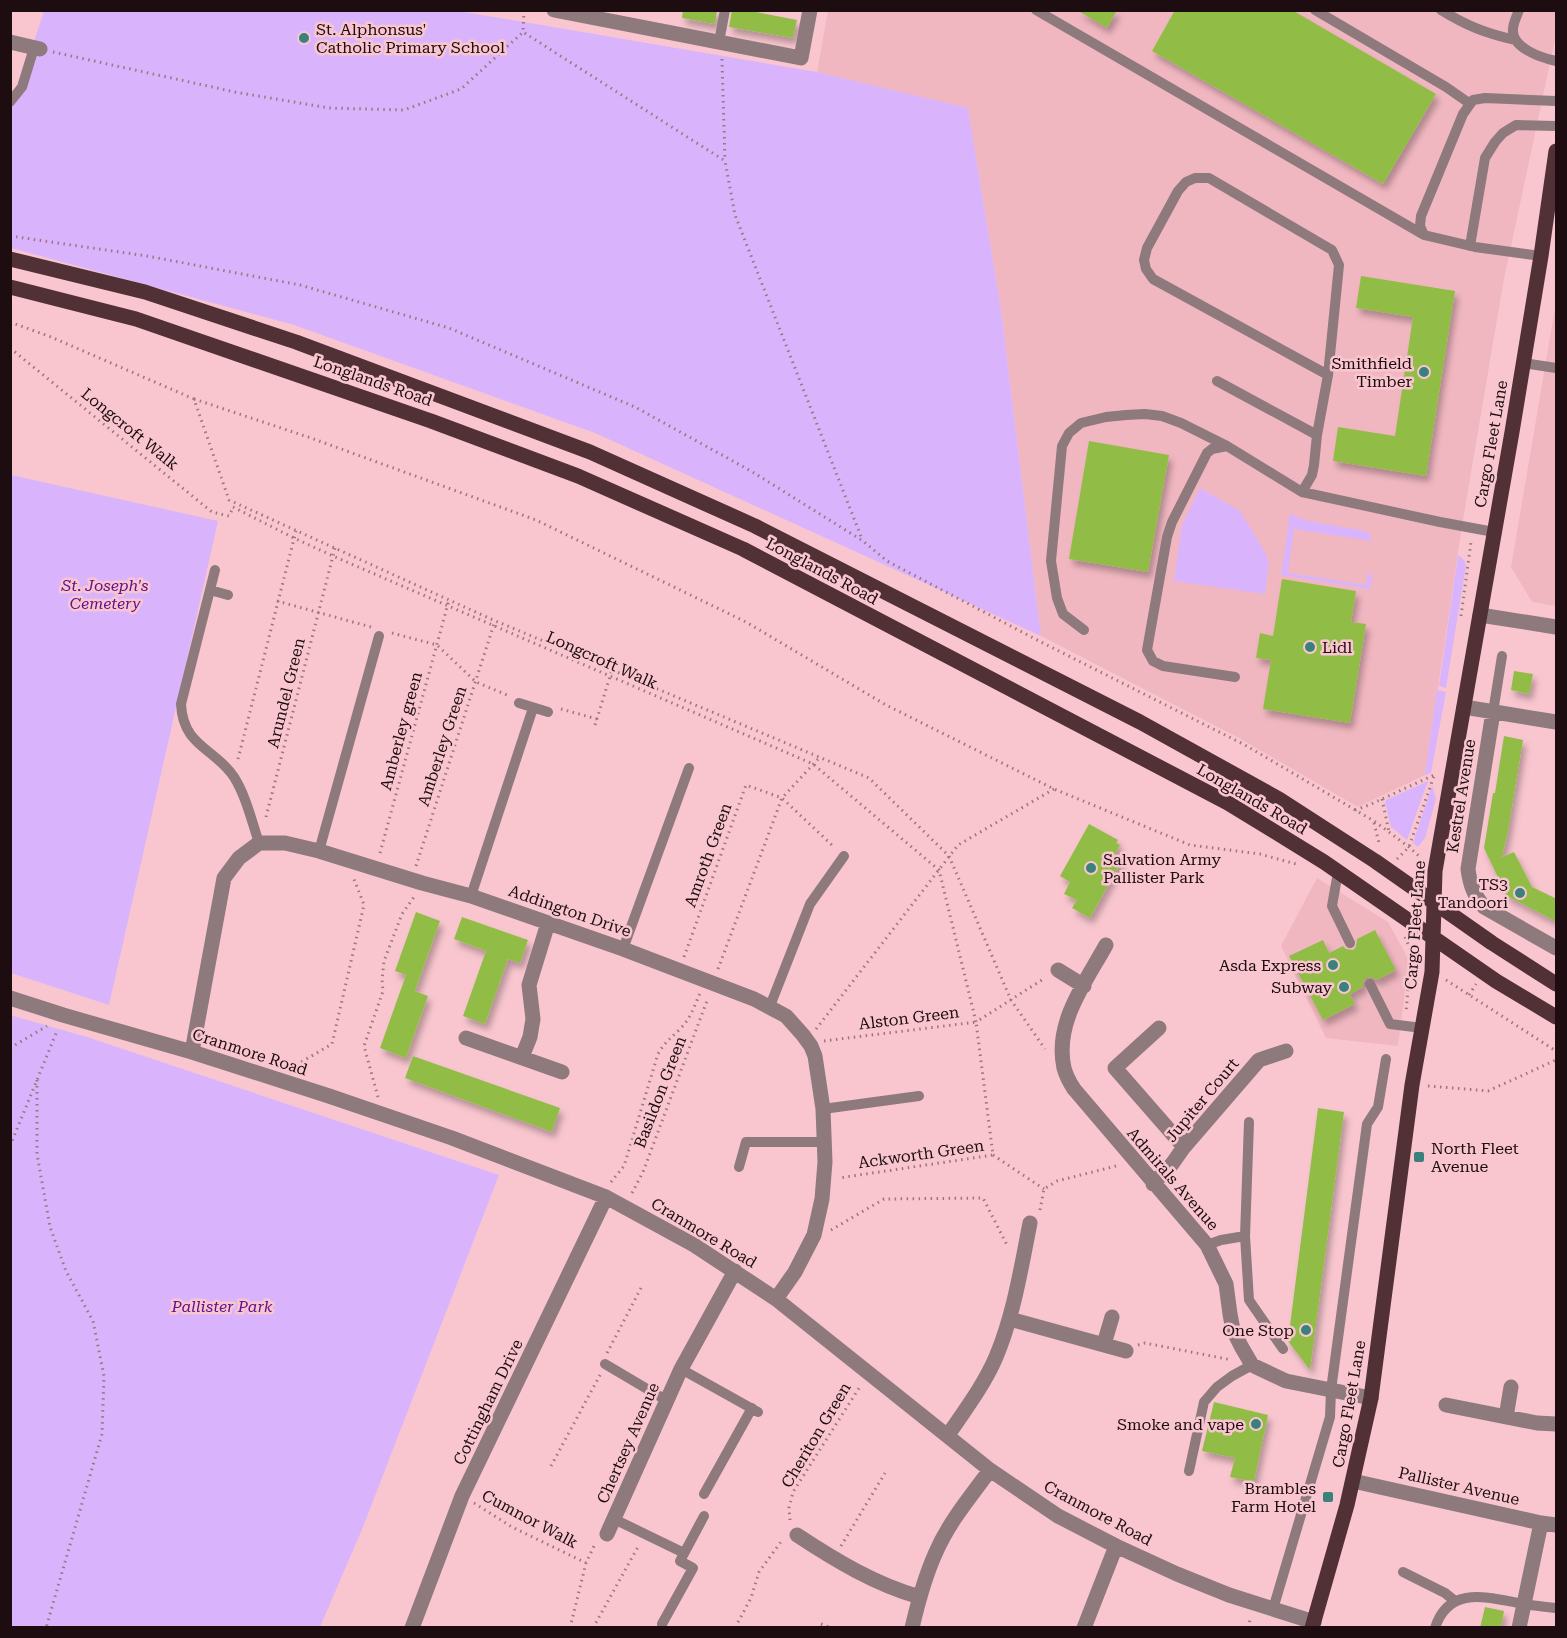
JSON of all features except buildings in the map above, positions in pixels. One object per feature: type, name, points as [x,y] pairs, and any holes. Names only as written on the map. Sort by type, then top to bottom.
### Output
[{"type":"main road","name":"Cargo Fleet Lane","points":[[1313,1625],[1353,1481],[1371,1398],[1412,1085],[1432,972],[1435,872],[1523,363],[1557,151]]},
{"type":"main road","name":"Longlands Road","points":[[10,259],[156,296],[307,346],[590,452],[755,526],[1140,722],[1278,799],[1387,869],[1492,943],[1557,984]]},
{"type":"main road","name":"Longlands Road","points":[[10,287],[136,319],[420,417],[578,476],[743,549],[1228,803],[1324,862],[1496,981],[1557,1017]]},
{"type":"street","points":[[554,10],[801,58],[810,10]]},
{"type":"street","points":[[10,42],[37,48]]},
{"type":"street","points":[[1480,615],[1557,627]]},
{"type":"street","points":[[1464,707],[1557,722]]},
{"type":"street","name":"Kestrel Avenue","points":[[1493,712],[1468,869],[1472,890],[1484,907],[1557,948]]},
{"type":"street","points":[[192,1052],[224,878],[239,858],[259,843]]},
{"type":"street","name":"Addington Drive","points":[[259,843],[285,843],[319,851],[471,896],[680,970],[754,999],[786,1016],[809,1042],[818,1067],[823,1109],[824,1180],[819,1216],[811,1242],[795,1272],[776,1299]]},
{"type":"street","points":[[522,1057],[530,1037],[533,1019],[529,985],[548,923]]},
{"type":"street","name":"Admirals Avenue","points":[[1106,945],[1074,1004],[1062,1036],[1064,1070],[1074,1089],[1207,1245],[1226,1284],[1233,1330],[1252,1365]]},
{"type":"street","points":[[1058,970],[1084,986]]},
{"type":"street","name":"Cranmore Road","points":[[10,998],[273,1078],[452,1138],[603,1196],[694,1245],[776,1299],[990,1470],[1058,1516],[1177,1574],[1313,1625]]},
{"type":"street","points":[[1159,1028],[1115,1068],[1184,1147]]},
{"type":"street","points":[[466,1038],[562,1072]]},
{"type":"street","name":"Jupiter Court","points":[[1153,1184],[1259,1060],[1286,1051]]},
{"type":"street","name":"Cottingham Drive","points":[[412,1628],[462,1496],[603,1196]]},
{"type":"street","points":[[948,1435],[983,1382],[995,1358],[1010,1319],[1030,1223]]},
{"type":"street","name":"Chertsey Avenue","points":[[607,1534],[681,1369],[735,1271]]},
{"type":"street","points":[[1104,1344],[1112,1317]]},
{"type":"street","points":[[1010,1319],[1126,1351]]},
{"type":"street","points":[[1252,1365],[1286,1381],[1371,1398]]},
{"type":"street","points":[[1506,1417],[1510,1387]]},
{"type":"street","points":[[1446,1405],[1537,1423],[1557,1424]]},
{"type":"street","points":[[912,1628],[936,1551],[951,1524],[990,1470]]},
{"type":"street","name":"Pallister Avenue","points":[[1353,1481],[1549,1524]]},
{"type":"street","points":[[1519,1628],[1523,1604],[1549,1524]]},
{"type":"street","points":[[797,1535],[833,1558],[898,1591],[920,1597]]},
{"type":"street","points":[[1084,1628],[1116,1546]]},
{"type":"lane","points":[[720,42],[725,10]]},
{"type":"lane","points":[[1036,10],[1424,235],[1470,246],[1541,256]]},
{"type":"lane","points":[[1315,10],[1446,87],[1469,103]]},
{"type":"lane","points":[[1441,10],[1467,26],[1515,40],[1541,57],[1557,61]]},
{"type":"lane","points":[[1515,40],[1513,30],[1519,10]]},
{"type":"lane","points":[[11,100],[22,87],[37,48]]},
{"type":"lane","points":[[1424,235],[1420,226],[1421,216],[1469,103],[1485,98],[1557,101]]},
{"type":"lane","points":[[1470,246],[1485,158],[1496,142],[1503,133],[1516,125],[1557,126]]},
{"type":"lane","points":[[1302,492],[1312,475],[1328,375],[1339,265],[1332,249],[1209,178],[1195,177],[1186,182],[1178,191],[1147,248],[1144,260],[1153,279],[1328,375]]},
{"type":"lane","points":[[1523,363],[1557,368]]},
{"type":"lane","points":[[1217,381],[1317,435]]},
{"type":"lane","points":[[1084,630],[1063,614],[1057,598],[1051,561],[1062,446],[1069,433],[1081,423],[1106,417],[1145,414],[1162,416],[1227,446],[1302,492],[1494,532]]},
{"type":"lane","points":[[1227,446],[1212,449],[1207,453],[1172,522],[1167,537],[1147,650],[1154,661],[1163,666],[1235,678]]},
{"type":"lane","points":[[214,570],[181,705],[181,718],[195,741],[234,777],[259,843]]},
{"type":"lane","points":[[210,590],[228,595]]},
{"type":"lane","points":[[319,851],[378,631]]},
{"type":"lane","points":[[1493,712],[1502,656]]},
{"type":"lane","points":[[519,703],[548,712]]},
{"type":"lane","points":[[471,896],[533,708]]},
{"type":"lane","points":[[623,949],[689,768]]},
{"type":"lane","points":[[770,1006],[810,904],[844,856]]},
{"type":"lane","points":[[1338,872],[1332,906],[1350,943]]},
{"type":"lane","points":[[1370,984],[1390,1024],[1422,1029]]},
{"type":"lane","points":[[1273,1609],[1330,1417],[1331,1389],[1367,1124],[1378,1107],[1386,1059]]},
{"type":"lane","points":[[823,1109],[919,1095]]},
{"type":"lane","points":[[1250,1122],[1245,1236],[1250,1300],[1283,1349]]},
{"type":"lane","points":[[739,1167],[746,1142],[824,1141]]},
{"type":"lane","points":[[1207,1245],[1245,1236]]},
{"type":"lane","points":[[605,1364],[667,1399]]},
{"type":"lane","points":[[1189,1471],[1204,1402],[1217,1387],[1252,1365]]},
{"type":"lane","points":[[681,1369],[755,1410],[704,1494]]},
{"type":"lane","points":[[662,1624],[693,1568],[680,1561],[704,1516]]},
{"type":"lane","points":[[614,1519],[684,1553]]},
{"type":"lane","points":[[1403,1572],[1446,1593],[1455,1601]]},
{"type":"lane","points":[[1435,1628],[1445,1608],[1467,1597],[1493,1597],[1523,1604],[1557,1608]]},
{"type":"path","points":[[37,48],[235,92],[328,108],[404,110],[461,89],[523,33],[524,10]]},
{"type":"path","points":[[523,33],[725,161]]},
{"type":"path","points":[[720,42],[725,161],[735,215],[863,541]]},
{"type":"path","points":[[10,236],[147,256],[300,285],[449,328],[635,407],[751,471],[863,541],[887,561],[1245,745],[1374,821]]},
{"type":"path","points":[[10,322],[51,337],[194,399],[311,438],[536,520],[746,622],[886,705],[1054,789],[1190,845],[1260,854],[1297,865]]},
{"type":"path","name":"Longcroft Walk","points":[[10,348],[212,512],[229,516],[234,505],[294,538],[333,556],[813,764],[939,870]]},
{"type":"path","points":[[194,399],[229,500],[234,505],[496,621],[869,778],[950,856],[1011,1000],[1048,1054]]},
{"type":"path","name":"Arundel Green","points":[[234,777],[296,531]]},
{"type":"path","name":"Arundel Green","points":[[259,843],[335,548]]},
{"type":"path","name":"Amberley green","points":[[376,868],[449,600]]},
{"type":"path","points":[[277,601],[378,631],[437,645],[476,682],[519,703]]},
{"type":"path","name":"Amberley Green","points":[[383,1115],[364,1046],[383,992],[384,961],[402,914],[417,894],[417,881],[496,621]]},
{"type":"path","points":[[595,725],[612,670]]},
{"type":"path","points":[[548,712],[559,709],[597,719]]},
{"type":"path","points":[[603,1196],[624,1166],[658,1054],[663,1045],[688,1020],[709,982],[782,798],[820,757]]},
{"type":"path","points":[[1355,810],[1436,774]]},
{"type":"path","points":[[1387,869],[1409,847],[1432,781]]},
{"type":"path","name":"Amroth Green","points":[[680,970],[746,785],[782,798]]},
{"type":"path","name":"Alston Green","points":[[809,1042],[958,845],[1054,789]]},
{"type":"path","points":[[782,798],[844,856]]},
{"type":"path","points":[[1382,799],[1389,832]]},
{"type":"path","points":[[273,1078],[332,1044],[364,905],[348,860]]},
{"type":"path","points":[[939,870],[976,1022],[1058,970]]},
{"type":"path","points":[[1432,972],[1557,1051]]},
{"type":"path","name":"Basildon Green","points":[[625,1207],[643,1172],[709,982]]},
{"type":"path","points":[[10,1048],[63,1015]]},
{"type":"path","points":[[10,1146],[63,1015]]},
{"type":"path","name":"Alston Green","points":[[809,1042],[976,1022],[985,1091]]},
{"type":"path","points":[[1412,1085],[1488,1091],[1557,1060]]},
{"type":"path","points":[[37,1080],[37,1154],[50,1227],[66,1271],[93,1321],[104,1376],[102,1434],[46,1628]]},
{"type":"path","name":"Ackworth Green","points":[[824,1180],[993,1155],[985,1091]]},
{"type":"path","points":[[993,1155],[1044,1189]]},
{"type":"path","points":[[1030,1223],[1039,1216],[1044,1189],[1057,1181],[1134,1161]]},
{"type":"path","points":[[811,1242],[884,1199],[983,1198],[1020,1270]]},
{"type":"path","points":[[1126,1351],[1145,1343],[1252,1365]]},
{"type":"path","name":"Cheriton Green","points":[[797,1535],[790,1526],[789,1508],[793,1492],[868,1373]]},
{"type":"path","points":[[833,1558],[885,1473]]},
{"type":"path","name":"Cumnor Walk","points":[[462,1496],[512,1527],[586,1563]]},
{"type":"path","points":[[592,1628],[646,1533]]},
{"type":"path","points":[[570,1628],[586,1563],[600,1534],[606,1537],[607,1534]]},
{"type":"path","points":[[737,1628],[751,1598],[759,1572],[786,1535],[797,1535]]},
{"type":"path","points":[[821,1624],[832,1628]]},
{"type":"shaded area","points":[[828,11],[1556,11],[1556,35],[1503,284],[1462,526],[1425,775],[1358,807],[1239,738],[1041,636],[1001,310],[968,109],[817,72]]},
{"type":"shaded area","points":[[1556,302],[1556,606],[1532,602],[1511,567]]},
{"type":"shaded area","points":[[1317,878],[1388,922],[1409,960],[1398,1046],[1326,1038],[1281,946]]},
{"type":"green space","points":[[44,11],[459,11],[817,72],[968,108],[1001,310],[1041,636],[595,433],[294,325],[11,248],[11,110]]},
{"type":"green space","name":"St. Joseph's Cemetery","points":[[11,475],[218,521],[109,1005],[11,973]]},
{"type":"green space","points":[[1200,488],[1240,511],[1266,554],[1269,564],[1265,594],[1174,581],[1182,525]]},
{"type":"green space","points":[[1290,514],[1308,521],[1365,531],[1370,534],[1371,541],[1294,529],[1288,573],[1366,585],[1368,573],[1372,577],[1370,589],[1281,575]]},
{"type":"green space","points":[[1458,555],[1464,560],[1466,566],[1446,688],[1439,686]]},
{"type":"green space","points":[[1437,690],[1446,692],[1431,773],[1425,775]]},
{"type":"green space","points":[[1428,781],[1407,840],[1391,827],[1385,802]]},
{"type":"green space","points":[[1432,785],[1436,799],[1425,838],[1418,847],[1413,843]]},
{"type":"green space","name":"Pallister Park","points":[[10,1015],[87,1037],[499,1175],[363,1527],[320,1627],[11,1627]]},
{"type":"place","name":"St. Alphonsus' Catholic Primary School","points":[[304,38]]},
{"type":"place","name":"Smithfield Timber","points":[[1424,372]]},
{"type":"place","name":"Lidl","points":[[1310,647]]},
{"type":"place","name":"Salvation Army Pallister Park","points":[[1091,868]]},
{"type":"place","name":"TS3 Tandoori","points":[[1520,893]]},
{"type":"place","name":"Asda Express","points":[[1333,965]]},
{"type":"place","name":"Subway","points":[[1344,987]]},
{"type":"place","name":"North Fleet Avenue","points":[[1419,1157]]},
{"type":"place","name":"One Stop","points":[[1306,1330]]},
{"type":"place","name":"Smoke and vape","points":[[1256,1424]]},
{"type":"place","name":"Brambles Farm Hotel","points":[[1328,1497]]}]
